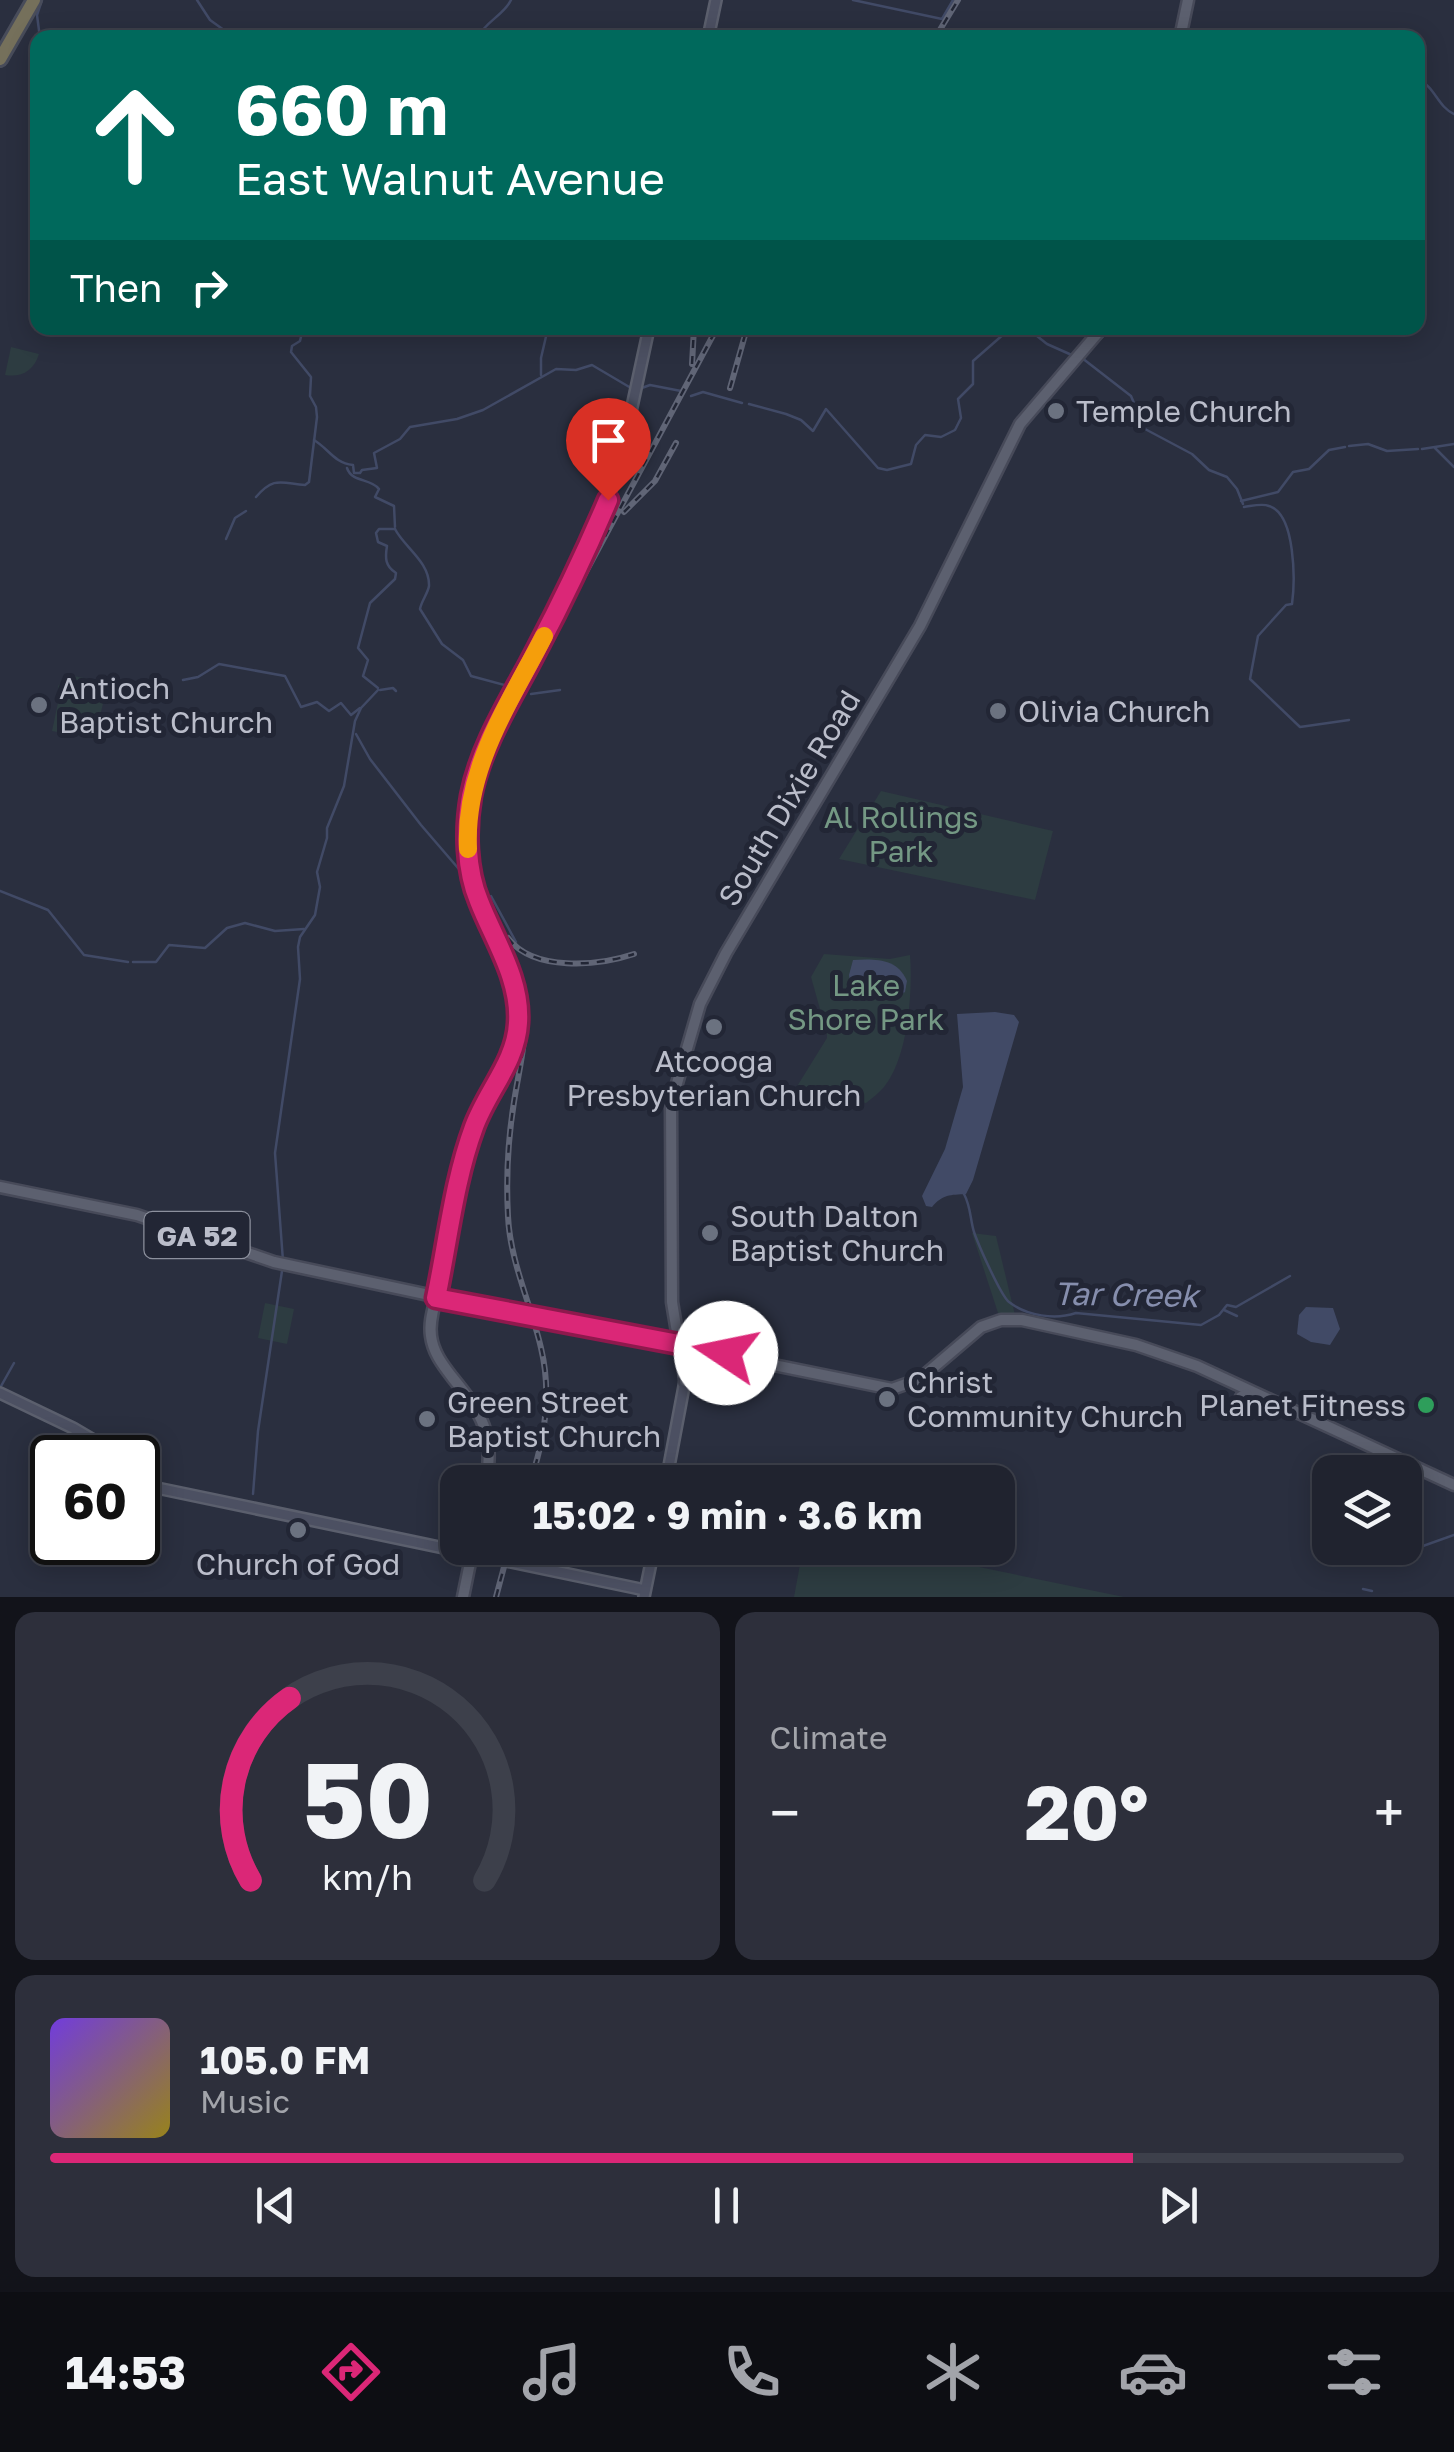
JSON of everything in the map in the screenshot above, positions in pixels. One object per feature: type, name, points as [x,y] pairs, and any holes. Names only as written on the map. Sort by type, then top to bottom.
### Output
[{"type":"highway","points":[[0,47],[31,0]]},
{"type":"highway","points":[[0,58],[31,0]]},
{"type":"main road","points":[[710,30],[716,0]]},
{"type":"main road","points":[[1182,30],[1188,0]]},
{"type":"main road","points":[[488,1465],[490,1452],[482,1419],[440,1361],[432,1345],[430,1323],[469,1142],[483,1105],[514,1048],[518,1021],[512,980],[477,898],[470,870],[470,800],[482,756],[572,582],[608,498],[619,467],[647,335]]},
{"type":"main road","name":"South Dixie Road","points":[[678,1344],[674,1321],[670,1104],[700,1004],[726,953],[920,626],[1015,433],[1034,404],[1096,335]]},
{"type":"main road","name":"GA 52","points":[[0,1190],[140,1221],[279,1268],[694,1347],[880,1388],[898,1388],[920,1380],[980,1327],[1012,1319],[1136,1344],[1237,1381],[1454,1487]]},
{"type":"main road","points":[[674,1321],[694,1347],[685,1381]]},
{"type":"main road","points":[[669,1465],[685,1381],[678,1344]]},
{"type":"main road","name":"GA 52","points":[[1191,1366],[1454,1487]]},
{"type":"main road","points":[[0,1393],[85,1435]]},
{"type":"main road","points":[[1238,1404],[1247,1394]]},
{"type":"main road","points":[[160,1488],[440,1545]]},
{"type":"main road","points":[[463,1597],[469,1565]]},
{"type":"main road","points":[[526,1565],[645,1594],[651,1565]]},
{"type":"green space","points":[[11,347],[39,354],[26,372],[5,375]]},
{"type":"green space","points":[[69,675],[108,683],[100,716],[96,716],[85,737],[52,731],[58,686]]},
{"type":"green space","name":"Al Rollings Park","points":[[881,791],[1053,831],[1035,900],[839,859]]},
{"type":"green space","name":"Lake Shore Park","points":[[824,954],[890,959],[910,955],[911,987],[899,1059],[884,1087],[866,1103],[796,1088],[827,1038],[827,1020],[823,1020],[811,977]]},
{"type":"green space","points":[[972,1233],[996,1236],[1015,1315],[999,1316]]},
{"type":"green space","points":[[265,1303],[294,1309],[287,1344],[258,1338]]},
{"type":"green space","points":[[800,1565],[969,1565],[1124,1597],[794,1597]]},
{"type":"water","points":[[853,960],[891,964],[907,981],[905,992],[895,999],[851,988]]},
{"type":"water","points":[[957,1014],[1014,1015],[1019,1022],[973,1180],[966,1194],[947,1196],[932,1207],[926,1206],[922,1196],[945,1149],[963,1087]]},
{"type":"water","points":[[1306,1307],[1333,1308],[1340,1329],[1330,1345],[1311,1342],[1297,1334],[1299,1315]]},
{"type":"waterway","points":[[39,30],[37,15],[42,0]]},
{"type":"waterway","points":[[197,0],[210,20],[224,30]]},
{"type":"waterway","points":[[483,30],[511,0]]},
{"type":"waterway","points":[[853,0],[942,19],[953,0]]},
{"type":"waterway","points":[[1425,84],[1454,114]]},
{"type":"waterway","points":[[256,497],[273,483],[309,482],[317,417],[310,396],[311,377],[291,352],[301,335]]},
{"type":"waterway","points":[[541,375],[546,335]]},
{"type":"waterway","points":[[749,404],[801,420],[813,431],[826,409],[878,468],[887,470],[911,464],[916,445],[925,435],[941,437],[955,430],[961,418],[958,399],[973,384],[973,361],[1003,335]]},
{"type":"waterway","points":[[1036,335],[1074,356]]},
{"type":"waterway","points":[[1099,340],[1104,335]]},
{"type":"waterway","points":[[1082,358],[1131,396],[1145,429],[1192,454],[1209,470],[1227,477],[1243,504]]},
{"type":"waterway","points":[[314,440],[336,459],[353,465],[354,473],[360,473],[377,468],[374,453],[400,439],[410,427],[483,410],[556,369],[576,370],[592,365],[631,388]]},
{"type":"waterway","points":[[639,389],[650,385],[681,391]]},
{"type":"waterway","points":[[691,396],[703,392],[742,403]]},
{"type":"waterway","points":[[1349,446],[1368,444],[1387,451],[1418,449]]},
{"type":"waterway","points":[[1422,449],[1454,444]]},
{"type":"waterway","points":[[1241,501],[1278,492],[1293,472],[1309,469],[1329,450],[1345,447]]},
{"type":"waterway","points":[[1435,448],[1454,467]]},
{"type":"waterway","name":"Tar Creek","points":[[347,468],[353,476],[379,489],[375,497],[394,506],[395,527]]},
{"type":"waterway","points":[[1244,507],[1266,505],[1278,512],[1289,535],[1293,565],[1292,604],[1286,605],[1258,636],[1250,679],[1300,727],[1349,720]]},
{"type":"waterway","points":[[226,539],[235,518],[246,511]]},
{"type":"waterway","name":"Tar Creek","points":[[378,688],[363,676],[368,660],[358,648],[370,603],[395,579],[396,573],[387,561],[387,546],[378,542],[376,533],[379,529],[395,529]]},
{"type":"waterway","points":[[395,529],[428,577],[429,586],[420,609],[442,644],[463,660],[471,676],[512,687]]},
{"type":"waterway","points":[[183,680],[198,677],[219,664],[285,676],[301,707],[317,702],[329,711],[341,703],[351,715],[360,708]]},
{"type":"waterway","points":[[283,1261],[275,1153],[300,979],[298,947],[315,915],[320,887],[317,872],[327,828],[344,786],[355,721],[378,690]]},
{"type":"waterway","points":[[380,690],[396,691]]},
{"type":"waterway","points":[[531,694],[560,690]]},
{"type":"waterway","name":"Tar Creek","points":[[356,734],[370,759],[470,882]]},
{"type":"waterway","points":[[0,891],[48,910],[84,955],[128,962]]},
{"type":"waterway","name":"Tar Creek","points":[[491,896],[516,942]]},
{"type":"waterway","points":[[133,962],[156,962],[169,945],[205,948],[227,928],[245,923],[275,931],[304,929]]},
{"type":"waterway","name":"Tar Creek","points":[[964,1194],[976,1238],[1001,1290],[1009,1302],[1033,1313],[1076,1313],[1201,1325],[1219,1315],[1227,1305],[1236,1307],[1290,1276]]},
{"type":"waterway","points":[[253,1494],[258,1431],[282,1271]]},
{"type":"waterway","points":[[1224,1310],[1237,1316]]},
{"type":"waterway","points":[[0,1388],[14,1363]]},
{"type":"waterway","points":[[1422,1546],[1454,1535]]},
{"type":"waterway","points":[[1363,1589],[1372,1591]]},
{"type":"railway","points":[[940,30],[958,0]]},
{"type":"railway","points":[[692,364],[694,335]]},
{"type":"railway","points":[[535,1465],[543,1433],[546,1382],[541,1348],[513,1250],[507,1188],[510,1130],[524,1041],[524,1004],[515,968],[482,889],[475,843],[478,797],[501,730],[713,335]]},
{"type":"railway","points":[[730,388],[745,335]]},
{"type":"railway","points":[[624,512],[655,481],[676,443]]},
{"type":"railway","points":[[508,938],[533,957],[549,961],[585,963],[634,954]]},
{"type":"railway","points":[[496,1597],[504,1565]]},
{"type":"slow traffic","points":[[468,849],[470,800],[482,756],[544,636]]},
{"type":"place","name":"Temple Church","points":[[1056,411]]},
{"type":"place","name":"Antioch Baptist Church","points":[[39,705]]},
{"type":"place","name":"Olivia Church","points":[[998,711]]},
{"type":"place","name":"Atcooga Presbyterian Church","points":[[714,1027]]},
{"type":"place","name":"South Dalton Baptist Church","points":[[710,1233]]},
{"type":"place","name":"Christ Community Church","points":[[887,1399]]},
{"type":"place","name":"Planet Fitness","points":[[1426,1405]]},
{"type":"place","name":"Green Street Baptist Church","points":[[427,1419]]},
{"type":"place","name":"Church of God","points":[[298,1530]]},
{"type":"route","points":[[608,500],[572,582],[482,756],[470,800],[470,870],[477,898],[512,980],[518,1021],[514,1048],[483,1105],[467,1148],[436,1298],[726,1353]]}]
